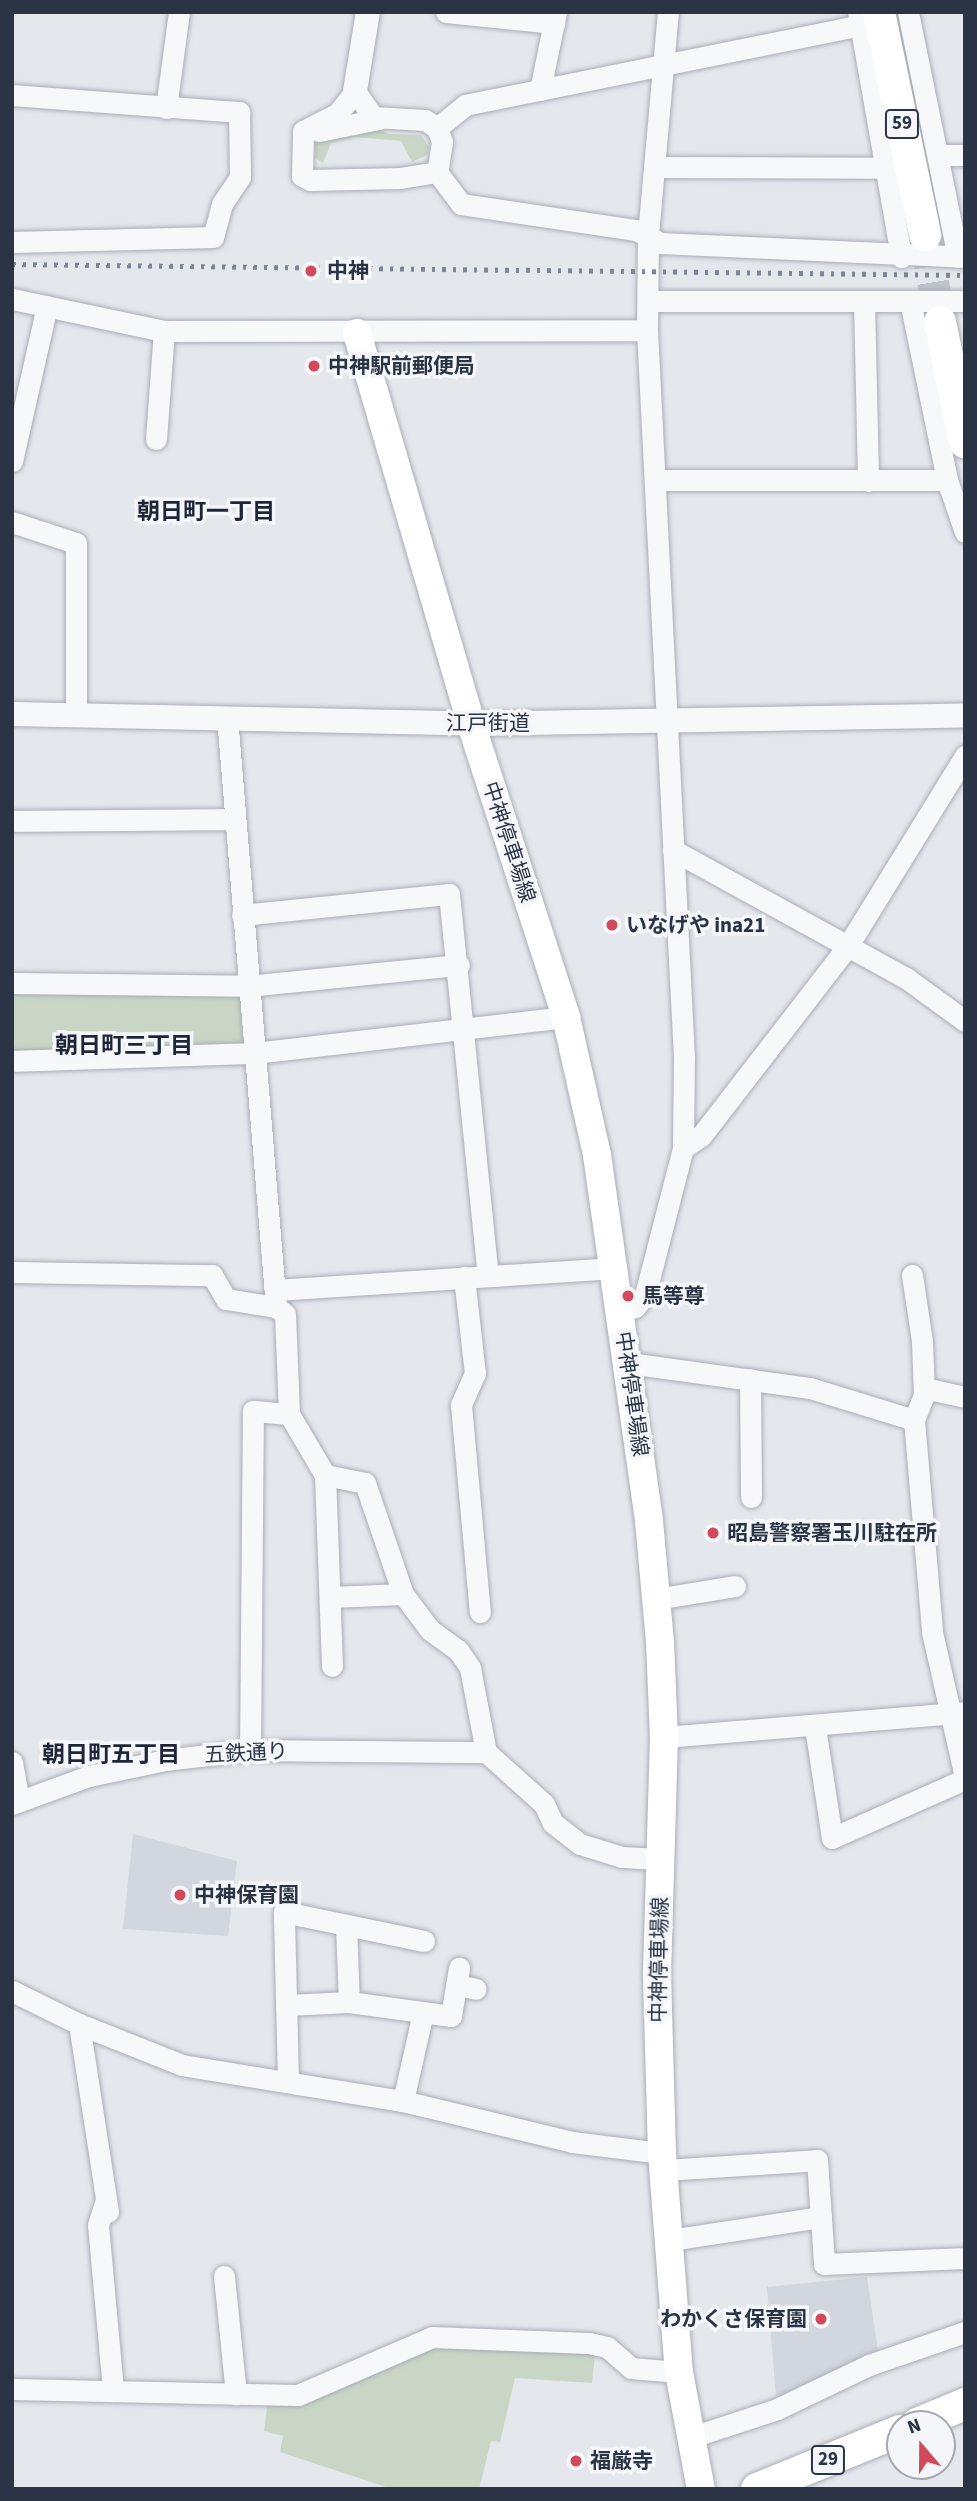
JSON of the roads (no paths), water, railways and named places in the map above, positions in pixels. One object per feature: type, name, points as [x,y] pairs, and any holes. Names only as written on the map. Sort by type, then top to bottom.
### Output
[{"type":"main road","name":"59","points":[[889,15],[925,235]]},
{"type":"main road","points":[[940,322],[965,442]]},
{"type":"main road","name":"中神停車場線","points":[[357,332],[471,724],[566,1017],[597,1155],[629,1363],[656,1599],[664,1737],[657,1975],[663,2162],[679,2372],[689,2438],[701,2489]]},
{"type":"main road","name":"29","points":[[757,2489],[886,2437]]},
{"type":"street","points":[[166,108],[179,12]]},
{"type":"street","points":[[368,12],[355,91],[338,113],[303,131],[299,142],[299,171],[306,179],[412,177],[437,172]]},
{"type":"street","points":[[446,12],[555,18],[540,90]]},
{"type":"street","points":[[621,1312],[635,1307],[645,1294],[682,1148],[684,1058],[658,480],[647,330],[648,235],[668,12]]},
{"type":"street","points":[[299,142],[312,132],[379,119],[425,120],[437,128],[442,142],[437,172],[461,204],[636,230],[660,243],[901,257],[962,257],[940,155],[889,15]]},
{"type":"street","points":[[437,128],[456,108],[662,66],[889,15]]},
{"type":"street","points":[[889,15],[887,168],[901,257]]},
{"type":"street","points":[[355,91],[367,111],[379,119]]},
{"type":"street","points":[[12,95],[239,112],[240,177],[222,204],[214,237],[12,242]]},
{"type":"street","points":[[940,155],[965,155]]},
{"type":"street","points":[[656,167],[887,168]]},
{"type":"street","points":[[12,299],[164,331],[647,330]]},
{"type":"street","points":[[648,301],[965,301]]},
{"type":"street","points":[[864,301],[868,481]]},
{"type":"street","points":[[910,301],[947,480],[965,532]]},
{"type":"street","points":[[12,461],[47,306]]},
{"type":"street","points":[[156,439],[164,331]]},
{"type":"street","points":[[658,480],[947,480]]},
{"type":"street","points":[[12,522],[76,543],[76,715]]},
{"type":"street","name":"江戸街道","points":[[12,714],[471,724],[965,715]]},
{"type":"street","points":[[227,717],[247,986],[276,1299],[285,1314],[289,1414],[325,1475],[332,1665]]},
{"type":"street","points":[[682,1148],[701,1136],[846,947],[965,756]]},
{"type":"street","points":[[12,821],[234,819]]},
{"type":"street","points":[[673,850],[906,978],[965,1021]]},
{"type":"street","points":[[242,915],[449,894],[459,965],[488,1275]]},
{"type":"street","points":[[12,983],[247,986],[459,965]]},
{"type":"street","points":[[12,1062],[254,1053],[566,1017]]},
{"type":"street","points":[[12,1272],[212,1275],[226,1299],[276,1299],[464,1277],[615,1268]]},
{"type":"street","points":[[815,1727],[832,1838],[965,1778],[957,1713],[932,1632],[915,1420],[924,1388],[912,1275]]},
{"type":"street","points":[[464,1277],[475,1373],[461,1405],[480,1612]]},
{"type":"street","points":[[629,1363],[810,1388],[915,1420]]},
{"type":"street","points":[[750,1379],[751,1497]]},
{"type":"street","points":[[924,1388],[965,1397]]},
{"type":"street","points":[[250,1750],[253,1411],[289,1414]]},
{"type":"street","points":[[325,1475],[365,1483],[403,1594],[430,1630],[458,1650],[470,1668],[486,1752],[544,1804],[553,1823],[580,1844],[622,1857],[660,1860]]},
{"type":"street","points":[[656,1599],[735,1586]]},
{"type":"street","points":[[330,1597],[403,1594]]},
{"type":"street","points":[[664,1737],[815,1727],[957,1713]]},
{"type":"street","name":"五鉄通り","points":[[16,1802],[89,1776],[165,1760],[250,1750],[486,1752]]},
{"type":"street","points":[[12,1762],[16,1802]]},
{"type":"street","points":[[288,2081],[284,1912],[424,1941]]},
{"type":"street","points":[[346,1925],[349,2002]]},
{"type":"street","points":[[286,2005],[349,2002],[451,2016],[464,1981]]},
{"type":"street","points":[[12,1991],[79,2024],[182,2065],[403,2101],[663,2162],[817,2160],[824,2264],[965,2258]]},
{"type":"street","points":[[403,2101],[423,2012]]},
{"type":"street","points":[[79,2024],[107,2206],[98,2225],[113,2391]]},
{"type":"street","points":[[670,2240],[821,2217]]},
{"type":"street","points":[[224,2276],[236,2394]]},
{"type":"street","points":[[689,2438],[777,2409],[869,2365],[965,2332]]},
{"type":"street","points":[[12,2389],[298,2395],[432,2336],[589,2343],[607,2347],[631,2368],[679,2372]]},
{"type":"tunnel","points":[[925,235],[940,322]]},
{"type":"railway","points":[[12,264],[965,275]]},
{"type":"place","name":"中神","points":[[311,271]]},
{"type":"place","name":"中神駅前郵便局","points":[[314,366]]},
{"type":"place","name":"いなげや ina21","points":[[612,925]]},
{"type":"place","name":"馬等尊","points":[[628,1296]]},
{"type":"place","name":"昭島警察署玉川駐在所","points":[[713,1533]]},
{"type":"place","name":"中神保育園","points":[[180,1895]]},
{"type":"place","name":"わかくさ保育園","points":[[821,2319]]},
{"type":"place","name":"福厳寺","points":[[576,2461]]},
{"type":"district","name":"朝日町一丁目","points":[[206,512]]},
{"type":"district","name":"朝日町三丁目","points":[[124,1046]]},
{"type":"district","name":"朝日町五丁目","points":[[111,1755]]}]
